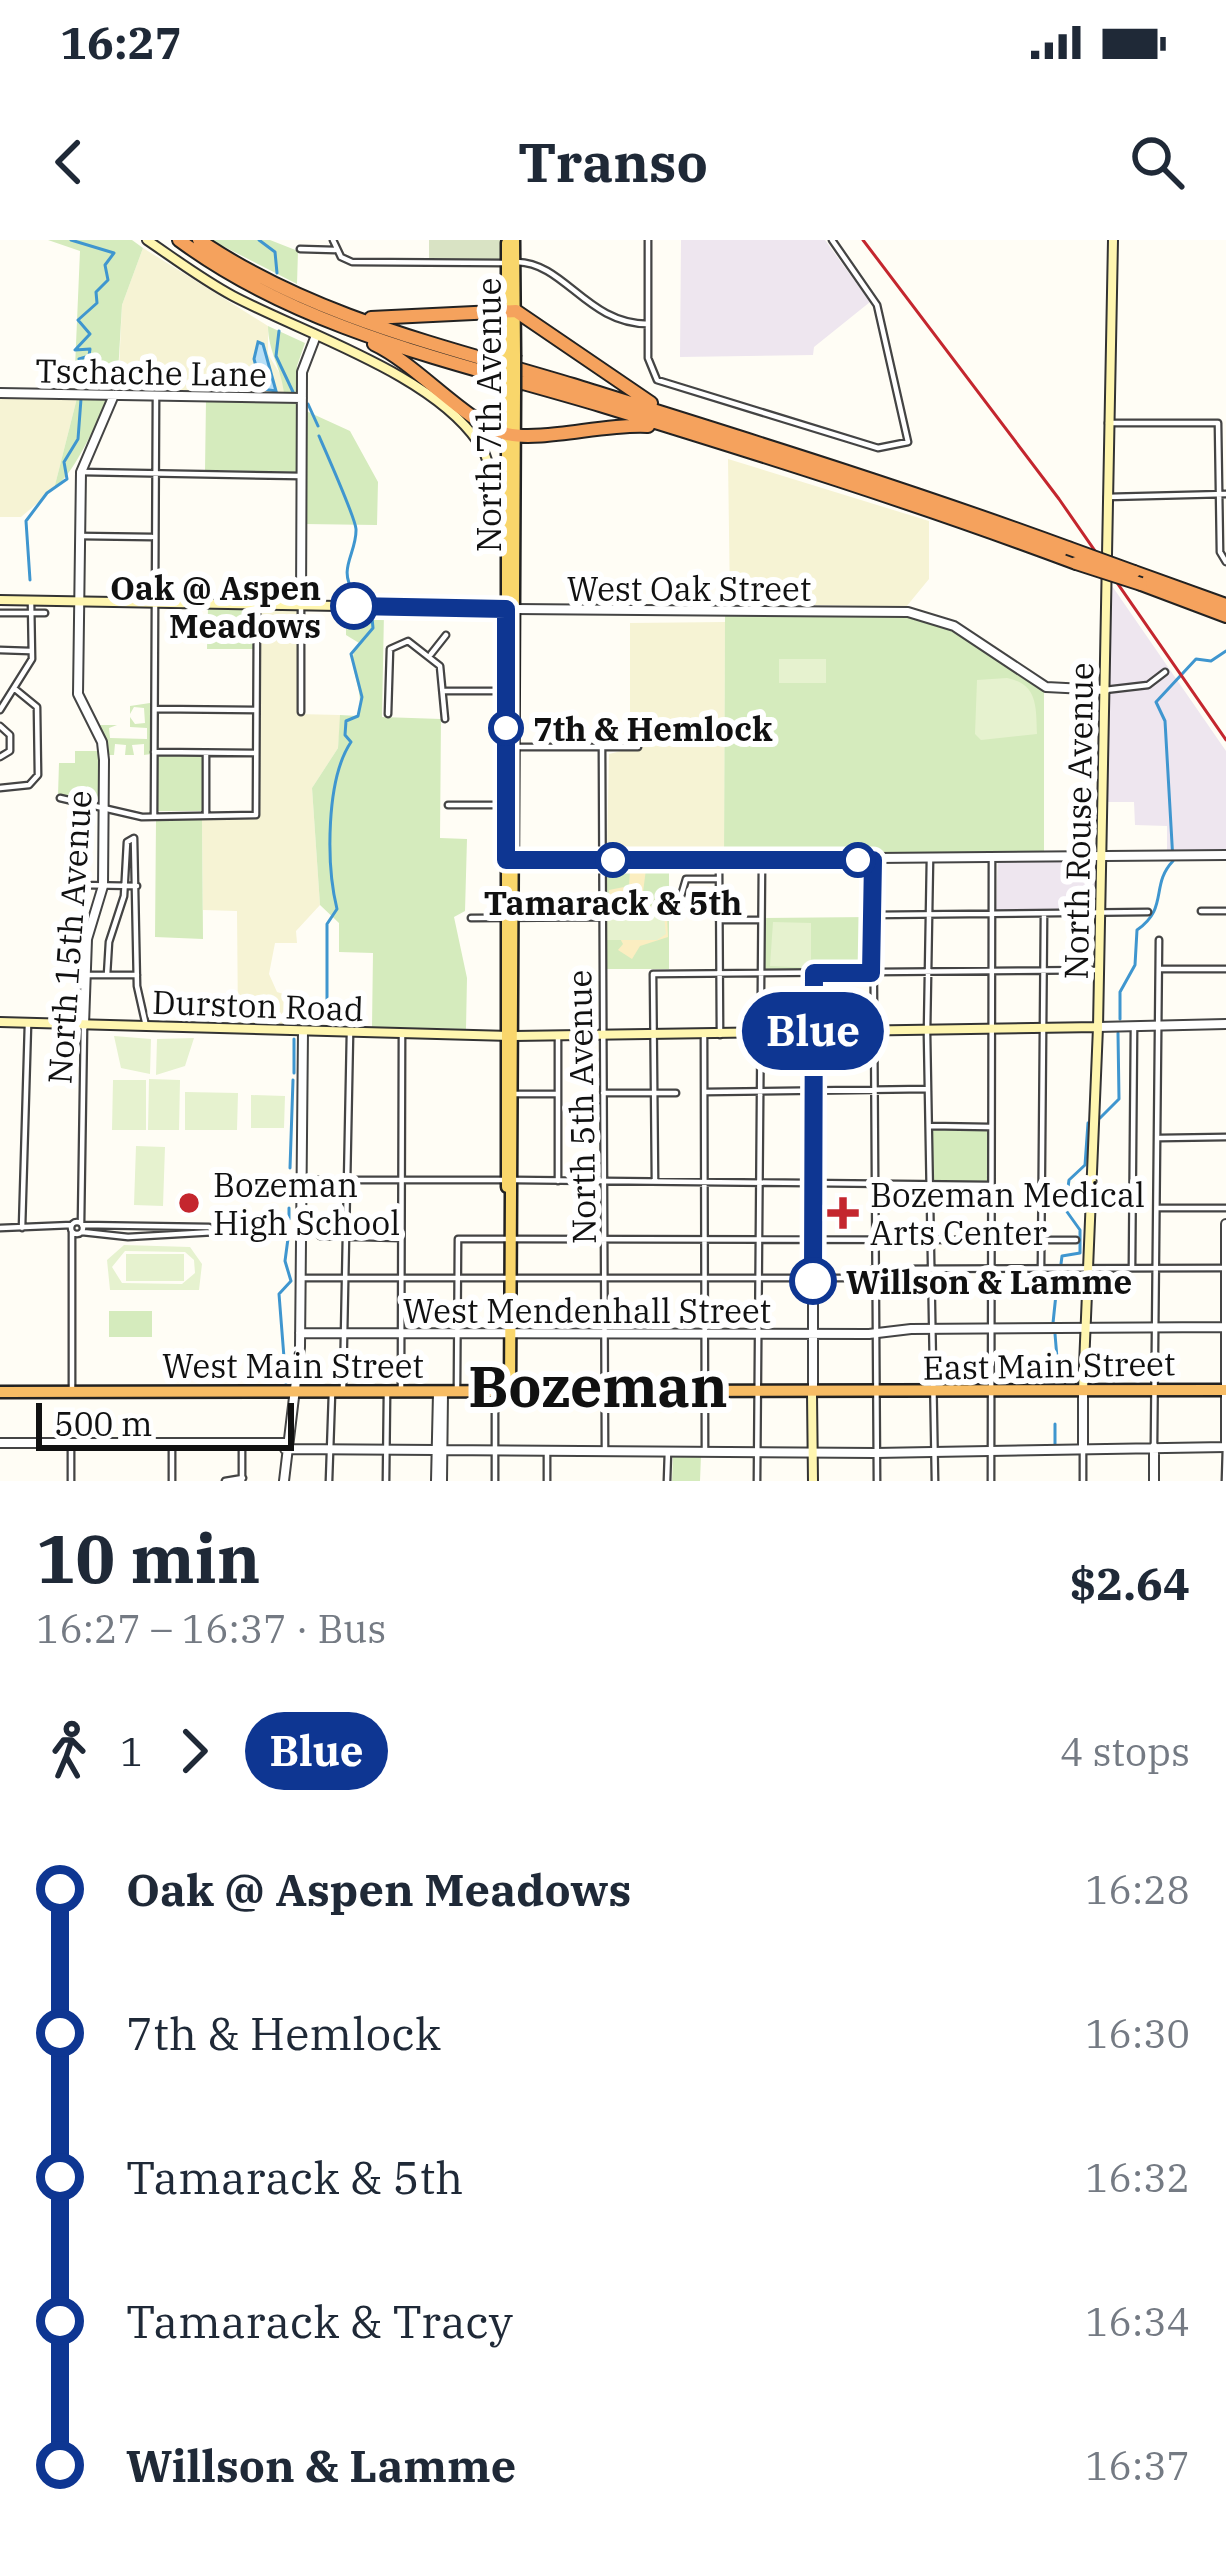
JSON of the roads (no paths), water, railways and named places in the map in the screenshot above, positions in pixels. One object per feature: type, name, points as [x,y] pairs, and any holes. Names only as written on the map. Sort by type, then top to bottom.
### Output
[{"type":"highway","points":[[178,240],[236,278],[407,362],[486,425],[511,435],[618,424],[720,436]]},
{"type":"highway","points":[[199,240],[298,295],[399,334],[1069,548],[1226,616]]},
{"type":"highway","points":[[298,295],[379,320],[511,310],[542,324],[626,390],[720,436]]},
{"type":"highway","points":[[313,316],[720,436],[1076,563],[1226,604]]},
{"type":"highway","name":"East Main Street","points":[[873,1394],[1226,1390]]},
{"type":"highway","name":"West Main Street","points":[[0,1392],[873,1394]]},
{"type":"main road","points":[[147,240],[216,287],[405,381],[470,431],[489,466],[492,514],[511,529]]},
{"type":"main road","name":"North 7th Avenue","points":[[509,1393],[511,240]]},
{"type":"main road","name":"North Rouse Avenue","points":[[1083,1391],[1098,1027],[1113,245]]},
{"type":"main road","name":"North 7th Avenue","points":[[511,435],[507,477],[515,569],[511,609]]},
{"type":"main road","name":"West Oak Street","points":[[0,600],[511,609]]},
{"type":"main road","name":"Durston Road","points":[[0,1022],[510,1036],[1042,1032],[1098,1027]]},
{"type":"main road","points":[[812,1394],[813,1481]]},
{"type":"street","points":[[333,240],[335,250]]},
{"type":"street","points":[[648,240],[649,365],[661,382],[878,448],[908,442],[877,305],[832,240]]},
{"type":"street","points":[[301,249],[335,250],[352,262],[538,266],[613,321],[648,324]]},
{"type":"street","points":[[301,712],[302,398],[304,359],[315,338]]},
{"type":"street","name":"Tschache Lane","points":[[0,393],[302,398]]},
{"type":"street","name":"North 15th Avenue","points":[[72,1392],[87,939],[103,886],[104,805],[102,742],[78,694],[81,472],[114,395]]},
{"type":"street","points":[[154,817],[156,396]]},
{"type":"street","points":[[1108,423],[1218,423],[1223,495],[1220,552],[1226,562]]},
{"type":"street","points":[[81,472],[302,476]]},
{"type":"street","points":[[1107,497],[1223,495]]},
{"type":"street","points":[[80,536],[154,537]]},
{"type":"street","points":[[0,710],[32,651],[31,601]]},
{"type":"street","points":[[60,798],[154,817],[256,815],[257,604]]},
{"type":"street","name":"West Oak Street","points":[[511,609],[874,612],[944,621],[1051,688],[1105,690]]},
{"type":"street","points":[[0,613],[45,613]]},
{"type":"street","points":[[431,654],[446,635]]},
{"type":"street","points":[[388,714],[392,645],[407,641],[431,654],[445,691],[445,719]]},
{"type":"street","points":[[0,650],[32,651]]},
{"type":"street","points":[[1105,690],[1148,686],[1165,672]]},
{"type":"street","points":[[0,788],[29,785],[38,773],[37,707],[15,689]]},
{"type":"street","points":[[445,691],[510,691]]},
{"type":"street","points":[[154,709],[256,710]]},
{"type":"street","points":[[0,726],[10,735],[10,752],[0,757]]},
{"type":"street","points":[[510,747],[638,747]]},
{"type":"street","name":"North 5th Avenue","points":[[602,747],[605,1451]]},
{"type":"street","points":[[154,752],[256,753]]},
{"type":"street","points":[[206,753],[206,814]]},
{"type":"street","points":[[80,799],[80,885],[137,886]]},
{"type":"street","points":[[448,805],[510,805]]},
{"type":"street","points":[[107,975],[109,942],[126,886],[130,838],[138,843],[137,976],[146,1026]]},
{"type":"street","points":[[510,860],[1226,855]]},
{"type":"street","points":[[992,857],[992,1481]]},
{"type":"street","points":[[930,858],[927,1033],[935,1481]]},
{"type":"street","points":[[873,860],[877,1481]]},
{"type":"street","points":[[719,861],[719,1035]]},
{"type":"street","points":[[757,1481],[762,861]]},
{"type":"street","points":[[681,896],[686,879],[719,879]]},
{"type":"street","points":[[1201,911],[1226,911]]},
{"type":"street","points":[[872,915],[1148,912]]},
{"type":"street","points":[[1040,1269],[1044,914]]},
{"type":"street","points":[[471,918],[602,917]]},
{"type":"street","points":[[719,920],[761,920]]},
{"type":"street","points":[[1154,1481],[1159,940]]},
{"type":"street","points":[[1159,969],[1226,969]]},
{"type":"street","points":[[655,1181],[653,974],[1099,970]]},
{"type":"street","points":[[812,1394],[814,973]]},
{"type":"street","points":[[86,975],[137,976]]},
{"type":"street","points":[[22,1228],[28,1023]]},
{"type":"street","points":[[1098,1027],[1226,1024]]},
{"type":"street","points":[[1132,1267],[1134,1026]]},
{"type":"street","points":[[284,1481],[300,1333],[303,1030]]},
{"type":"street","points":[[329,1481],[343,1333],[350,1032]]},
{"type":"street","points":[[386,1481],[400,1333],[402,1033]]},
{"type":"street","points":[[704,1035],[705,1452]]},
{"type":"street","points":[[558,1036],[558,1180]]},
{"type":"street","points":[[706,1092],[928,1089]]},
{"type":"street","points":[[603,1094],[676,1093]]},
{"type":"street","points":[[510,1094],[557,1094]]},
{"type":"street","points":[[930,1126],[989,1127]]},
{"type":"street","points":[[1158,1138],[1226,1137]]},
{"type":"street","points":[[300,1180],[989,1185]]},
{"type":"street","points":[[1157,1208],[1226,1208]]},
{"type":"street","points":[[1226,1224],[1226,1481]]},
{"type":"street","points":[[0,1228],[209,1227],[215,1232],[77,1228]]},
{"type":"street","points":[[457,1393],[458,1239],[873,1235],[1076,1240]]},
{"type":"street","points":[[320,1237],[400,1238]]},
{"type":"street","points":[[873,1269],[1225,1268]]},
{"type":"street","points":[[301,1277],[873,1278]]},
{"type":"street","name":"West Mendenhall Street","points":[[300,1333],[813,1334],[1225,1327]]},
{"type":"street","points":[[1083,1391],[1083,1481]]},
{"type":"street","points":[[439,1481],[440,1393]]},
{"type":"street","points":[[495,1393],[495,1481]]},
{"type":"street","points":[[0,1443],[875,1453],[1226,1447]]},
{"type":"street","points":[[71,1443],[71,1481]]},
{"type":"street","points":[[172,1443],[172,1481]]},
{"type":"street","points":[[226,1479],[242,1480],[242,1443]]},
{"type":"street","points":[[547,1450],[547,1481]]},
{"type":"street","points":[[667,1481],[668,1451]]},
{"type":"water","points":[[258,342],[263,344],[276,391],[262,389],[254,359]]},
{"type":"waterway","points":[[71,240],[114,253],[105,265],[108,280],[96,292],[97,303],[78,320],[90,334],[75,350],[90,349],[89,356],[79,359],[96,381],[81,389]]},
{"type":"waterway","points":[[259,240],[275,252],[277,273]]},
{"type":"waterway","points":[[279,331],[276,356],[293,392]]},
{"type":"waterway","points":[[30,580],[26,521],[47,493],[67,479],[64,462],[78,439],[81,399]]},
{"type":"waterway","points":[[308,404],[318,426]]},
{"type":"waterway","points":[[319,436],[356,529],[347,568],[354,592]]},
{"type":"waterway","points":[[304,1023],[327,1021],[327,924],[337,909],[330,846],[333,799],[351,742],[345,735],[346,721],[358,716],[362,697],[351,654],[373,628],[372,618]]},
{"type":"waterway","points":[[1120,1019],[1120,992],[1135,965],[1137,930],[1153,913],[1162,879],[1173,861],[1165,721],[1156,702],[1196,659],[1211,661],[1226,651]]},
{"type":"waterway","points":[[1100,1118],[1119,1099],[1118,1033]]},
{"type":"waterway","points":[[294,1039],[294,1073]]},
{"type":"waterway","points":[[290,1168],[293,1080]]},
{"type":"waterway","points":[[1061,1264],[1062,1256],[1080,1253],[1080,1230],[1065,1209],[1069,1180],[1085,1165],[1088,1123]]},
{"type":"waterway","points":[[288,1183],[290,1199]]},
{"type":"waterway","points":[[289,1208],[289,1219]]},
{"type":"waterway","points":[[286,1383],[279,1294],[291,1281],[285,1261],[289,1231]]},
{"type":"waterway","points":[[1053,1323],[1058,1275]]},
{"type":"waterway","points":[[1055,1334],[1058,1370]]},
{"type":"waterway","points":[[1055,1424],[1055,1446]]},
{"type":"railway","points":[[863,240],[1059,499],[1226,740]]},
{"type":"place","name":"Oak @ Aspen Meadows","points":[[354,606]]},
{"type":"place","name":"7th & Hemlock","points":[[506,728]]},
{"type":"place","name":"Tamarack & 5th","points":[[613,860]]},
{"type":"place","name":"Bozeman High School","points":[[189,1203]]},
{"type":"place","name":"Bozeman Medical Arts Center","points":[[843,1213]]},
{"type":"place","name":"Willson & Lamme","points":[[813,1281]]},
{"type":"district","name":"Bozeman","points":[[598,1386]]}]
